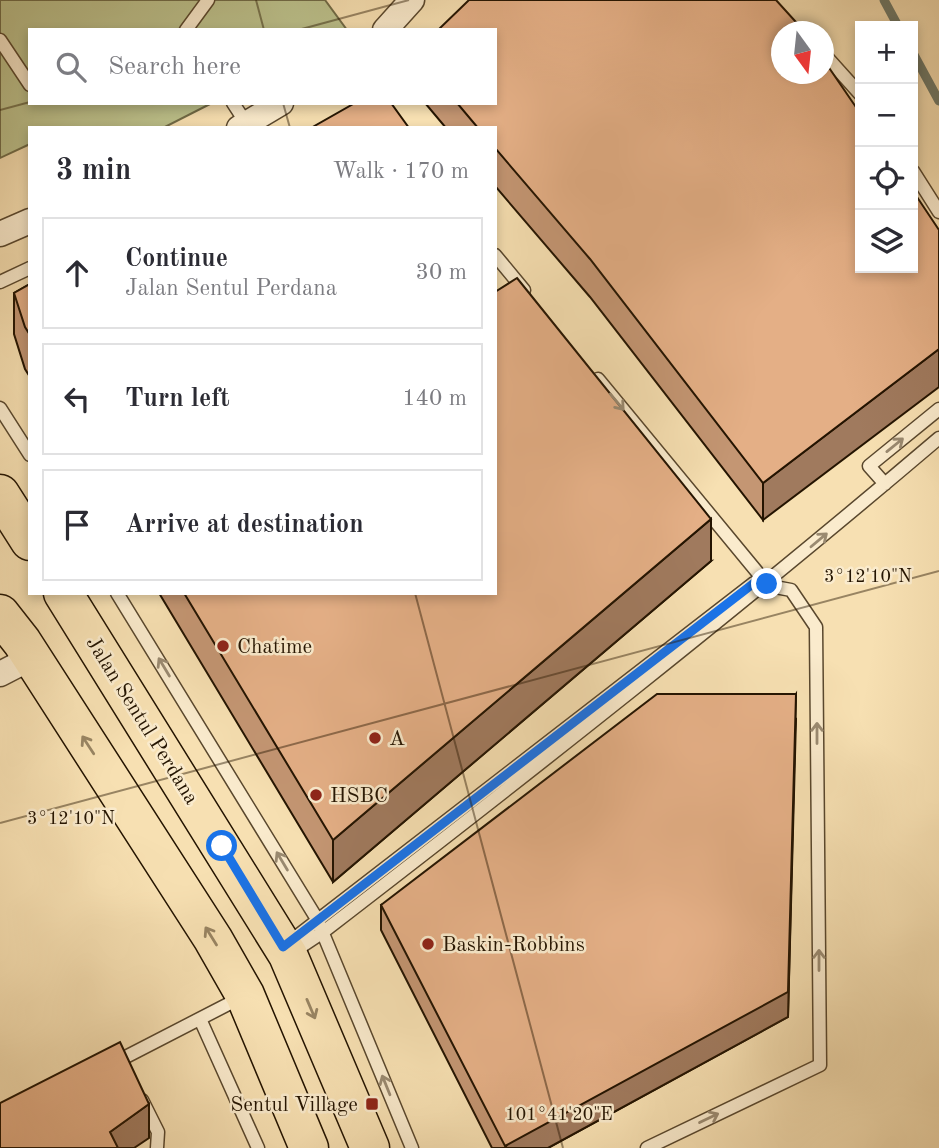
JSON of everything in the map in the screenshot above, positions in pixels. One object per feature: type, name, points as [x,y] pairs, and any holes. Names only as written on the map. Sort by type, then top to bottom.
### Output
[{"type":"main road","points":[[0,494],[28,538]]},
{"type":"main road","name":"Jalan Sentul Perdana","points":[[64,595],[285,951],[370,1148]]},
{"type":"main road","points":[[0,614],[16,666],[213,939],[245,995],[309,1148]]},
{"type":"street","points":[[387,28],[412,0]]},
{"type":"street","points":[[240,118],[276,105]]},
{"type":"street","points":[[0,234],[28,222]]},
{"type":"lane","points":[[187,28],[208,0]]},
{"type":"lane","points":[[0,40],[28,82]]},
{"type":"lane","points":[[834,65],[855,88]]},
{"type":"lane","points":[[918,179],[939,212]]},
{"type":"lane","points":[[497,257],[530,297]]},
{"type":"lane","points":[[0,282],[28,269]]},
{"type":"lane","points":[[592,372],[767,584],[792,590],[816,627],[820,1065],[647,1148]]},
{"type":"lane","points":[[0,408],[28,452]]},
{"type":"lane","points":[[885,484],[869,466],[939,409]]},
{"type":"lane","points":[[285,951],[555,754],[767,584],[939,439]]},
{"type":"lane","points":[[118,595],[320,926],[412,1148]]},
{"type":"lane","points":[[97,1072],[128,1071],[200,1018],[245,995]]},
{"type":"lane","points":[[200,1018],[258,1148]]},
{"type":"lane","points":[[128,1071],[158,1132],[157,1148]]},
{"type":"green space","points":[[0,0],[325,0],[346,28],[28,28],[28,105],[208,105],[167,126],[28,126],[28,145],[0,158]]},
{"type":"building","points":[[469,0],[776,0],[795,21],[771,21],[771,84],[834,84],[834,75],[855,106],[855,273],[918,273],[918,198],[939,230],[939,349],[763,483],[590,259],[497,150],[497,126],[476,126],[459,105],[497,105],[497,28],[440,28]]},
{"type":"building","points":[[351,105],[392,105],[408,126],[315,126]]},
{"type":"building","name":"A","points":[[517,278],[711,519],[333,840],[185,595],[497,595],[497,291]]},
{"type":"building","points":[[28,285],[28,332],[25,327],[14,293]]},
{"type":"building","points":[[657,694],[796,694],[788,992],[505,1146],[381,905]]},
{"type":"building","points":[[120,1042],[149,1104],[110,1132],[118,1148],[0,1148],[0,1103]]},
{"type":"waterway","points":[[884,0],[895,21]]},
{"type":"waterway","points":[[918,62],[939,101]]},
{"type":"place","name":"Chatime","points":[[223,646]]},
{"type":"place","name":"A","points":[[375,738]]},
{"type":"place","name":"HSBC","points":[[316,795]]},
{"type":"place","name":"Baskin-Robbins","points":[[428,944]]},
{"type":"place","name":"Sentul Village","points":[[372,1104]]},
{"type":"route","points":[[222,846],[283,947],[754,583],[767,584]]}]
